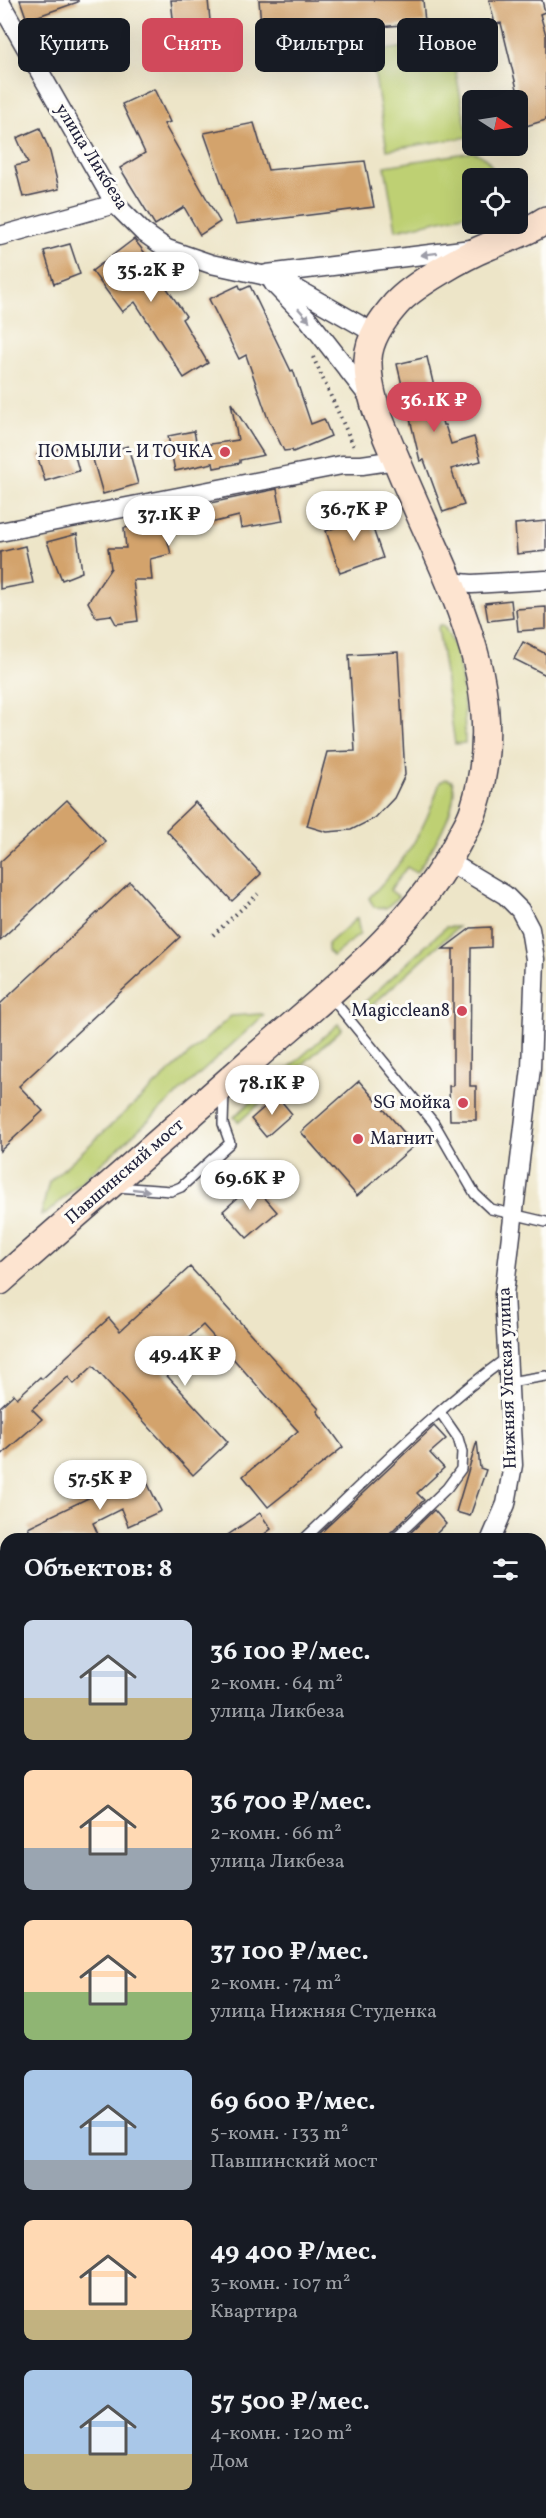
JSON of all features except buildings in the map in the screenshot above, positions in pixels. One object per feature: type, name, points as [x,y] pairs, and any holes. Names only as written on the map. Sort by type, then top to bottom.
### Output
[{"type":"main road","points":[[448,861],[473,812],[486,763],[486,717],[470,637],[372,400],[368,358],[374,333],[395,305],[412,288],[487,247],[511,239],[546,220]]},
{"type":"main road","name":"Павшинский мост","points":[[0,1281],[111,1186],[383,942],[414,909],[448,861]]},
{"type":"street","name":"улица Ликбеза","points":[[0,2],[116,204],[143,232],[166,249],[211,264],[262,275],[304,291],[374,333]]},
{"type":"street","points":[[0,236],[116,204]]},
{"type":"street","points":[[262,275],[487,247]]},
{"type":"street","points":[[262,275],[277,286],[308,319],[372,400]]},
{"type":"street","points":[[0,532],[342,465],[362,465],[396,460]]},
{"type":"street","points":[[448,582],[472,584],[546,580]]},
{"type":"street","name":"Нижняя Упская улица","points":[[448,861],[505,895],[520,910],[530,928],[534,959],[531,1068],[504,1294],[513,1465],[506,1504],[494,1533]]},
{"type":"lane","points":[[328,993],[434,1123],[475,1194],[491,1209],[546,1222]]},
{"type":"lane","points":[[111,1186],[161,1191],[171,1191],[181,1187],[230,1143],[223,1124],[225,1084]]},
{"type":"lane","points":[[310,1533],[440,1412],[476,1380],[508,1357]]},
{"type":"lane","points":[[509,1382],[546,1376]]},
{"type":"lane","points":[[400,1533],[447,1488],[461,1469],[462,1459],[458,1438],[440,1412]]},
{"type":"path","points":[[310,350],[356,452]]},
{"type":"path","points":[[213,934],[258,894]]},
{"type":"green space","points":[[397,48],[397,72],[456,72],[462,105],[462,138],[387,150],[374,72],[385,72],[385,50]]},
{"type":"green space","points":[[462,154],[462,156],[482,156],[492,168],[462,168],[462,215],[396,230],[385,166]]},
{"type":"green space","points":[[443,625],[456,652],[462,682],[465,743],[455,744],[438,627]]},
{"type":"green space","points":[[446,779],[452,781],[454,791],[448,815],[436,842],[416,873],[407,867],[390,890],[399,897],[386,908],[374,907],[369,898],[404,858],[427,817],[440,782]]},
{"type":"green space","points":[[357,918],[360,934],[333,956],[328,951],[328,944]]},
{"type":"green space","points":[[446,927],[458,927],[369,1008],[365,1006],[364,1003]]},
{"type":"green space","points":[[264,1015],[46,1214],[41,1215],[49,1182],[231,1016]]},
{"type":"green space","points":[[338,1024],[342,1029],[239,1122],[234,1117]]},
{"type":"place","name":"ПОМЫЛИ - И ТОЧКА","points":[[225,452]]},
{"type":"place","name":"Magicclean8","points":[[462,1011]]},
{"type":"place","name":"SG мойка","points":[[463,1103]]},
{"type":"place","name":"Магнит","points":[[358,1139]]}]
